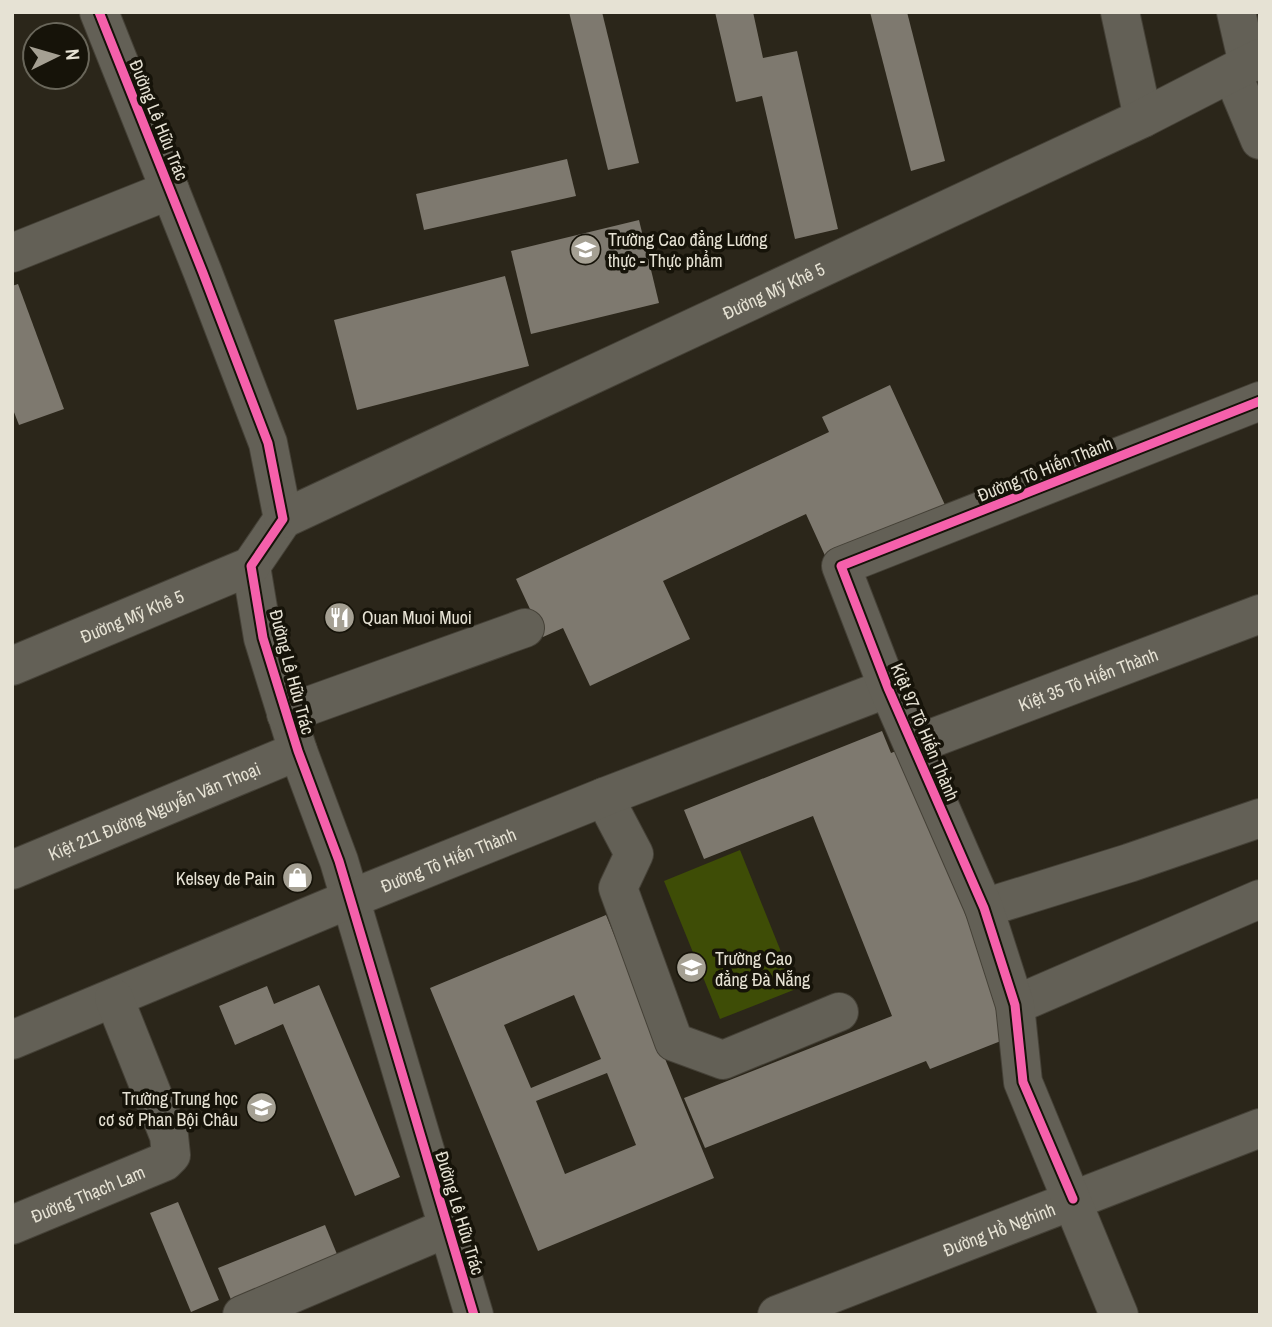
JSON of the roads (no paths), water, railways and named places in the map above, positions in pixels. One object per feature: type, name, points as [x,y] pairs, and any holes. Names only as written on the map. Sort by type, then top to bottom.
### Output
[{"type":"street","name":"Đường Lê Hữu Trác","points":[[99,12],[268,443],[283,519]]},
{"type":"street","points":[[1120,12],[1143,118]]},
{"type":"street","points":[[1236,12],[1260,140]]},
{"type":"street","name":"Đường Mỹ Khê 5","points":[[283,519],[1143,118],[1246,65]]},
{"type":"street","points":[[12,253],[170,190]]},
{"type":"street","name":"Đường Tô Hiến Thành","points":[[841,566],[1260,401]]},
{"type":"street","points":[[251,566],[283,519]]},
{"type":"street","name":"Đường Lê Hữu Trác","points":[[251,566],[263,638],[298,751],[339,861],[474,1315]]},
{"type":"street","name":"Đường Mỹ Khê 5","points":[[12,666],[251,566]]},
{"type":"street","name":"Kiệt 97 Tô Hiến Thành","points":[[841,566],[888,688],[984,908],[1015,1005],[1023,1082],[1119,1315]]},
{"type":"street","name":"Kiệt 35 Tô Hiến Thành","points":[[914,746],[1260,614]]},
{"type":"street","points":[[286,714],[524,628]]},
{"type":"street","name":"Đường Tô Hiến Thành","points":[[12,1041],[350,899],[604,797],[888,688]]},
{"type":"street","name":"Kiệt 211 Đường Nguyễn Văn Thoại","points":[[12,870],[298,751]]},
{"type":"street","points":[[604,797],[634,853],[618,888],[674,1042],[723,1060],[839,1012]]},
{"type":"street","points":[[984,908],[1260,818]]},
{"type":"street","points":[[1015,1005],[1260,899]]},
{"type":"street","name":"Đường Thạch Lam","points":[[12,1225],[164,1162],[171,1154],[169,1136],[114,998]]},
{"type":"street","name":"Đường Hồ Nghinh","points":[[777,1315],[1260,1128]]},
{"type":"street","points":[[242,1315],[447,1228]]},
{"type":"place","name":"Trường Cao đẳng Lương thực - Thực phẩm","points":[[585,249]]},
{"type":"place","name":"Quan Muoi Muoi","points":[[339,617]]},
{"type":"place","name":"Kelsey de Pain","points":[[298,878]]},
{"type":"place","name":"Trường Cao đẳng Đà Nẵng","points":[[692,968]]},
{"type":"place","name":"Trường Trung học cơ sở Phan Bội Châu","points":[[261,1108]]}]
